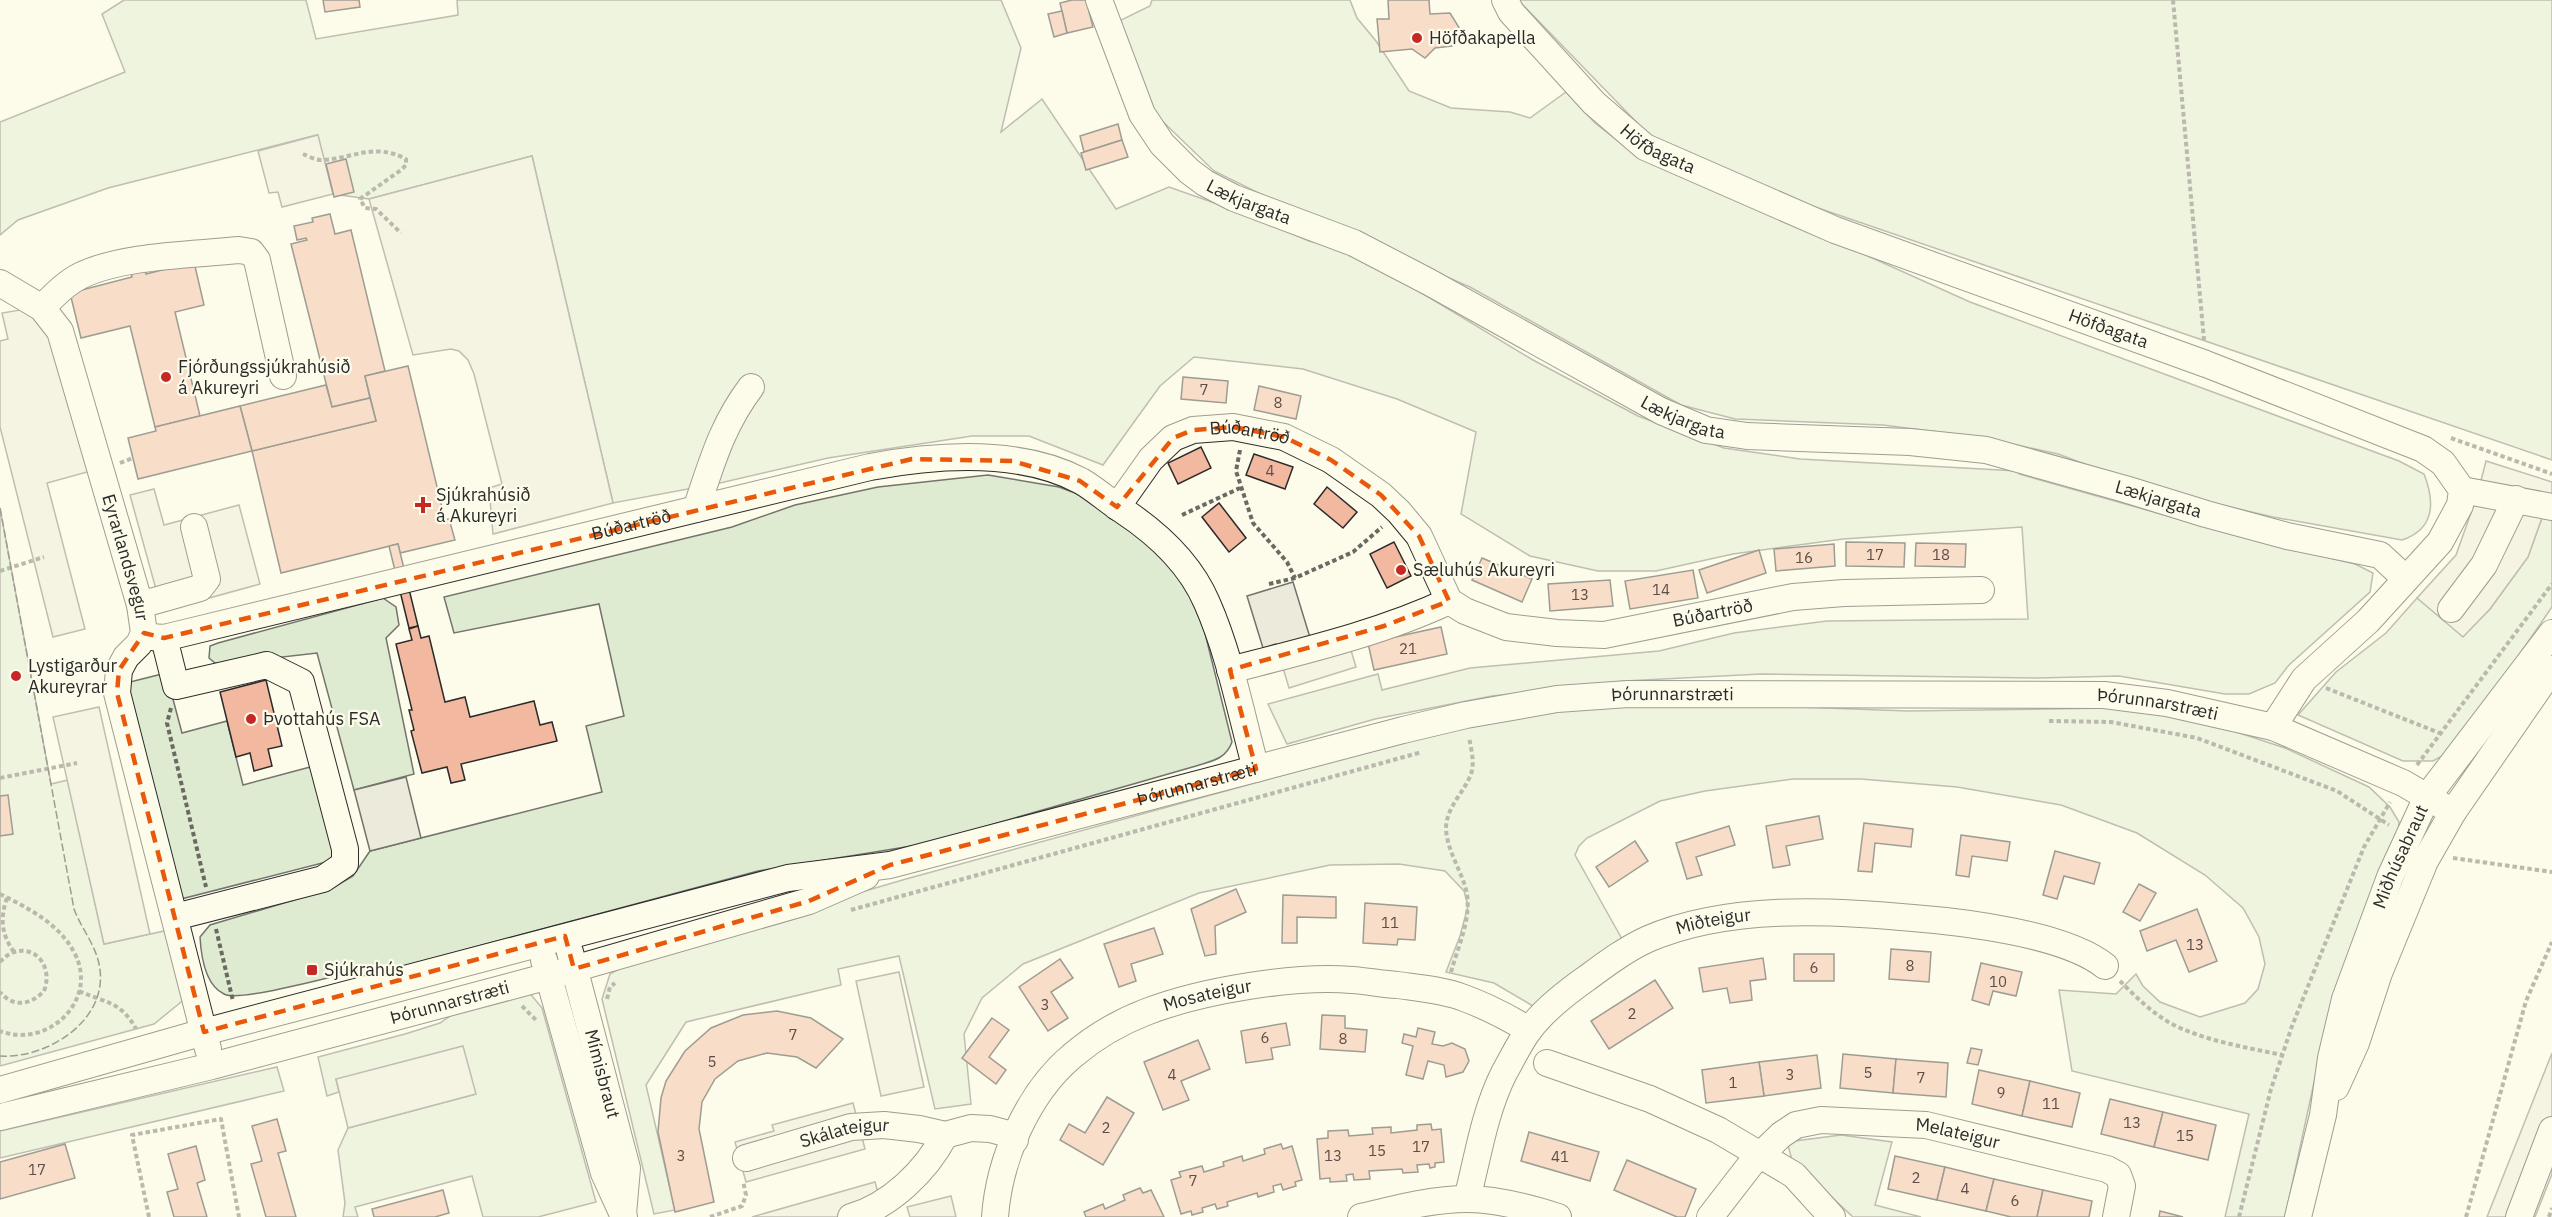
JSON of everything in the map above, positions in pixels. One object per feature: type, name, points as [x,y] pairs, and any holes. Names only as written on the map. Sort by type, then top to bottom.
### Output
[{"type":"street","name":"Lækjargata","points":[[1099,0],[1128,82],[1146,122],[1162,144],[1189,171],[1205,183],[1234,198],[1354,243],[1661,411],[1706,430],[1747,436],[1910,442],[1986,450],[2287,536],[2351,547],[2380,555],[2406,579]]},
{"type":"street","name":"Höfðagata","points":[[1505,0],[1511,12],[1594,103],[1645,147],[1834,230],[2206,364],[2422,448],[2444,463],[2462,490]]},
{"type":"street","points":[[42,308],[55,294],[80,276],[124,262],[239,250],[251,252],[258,260],[283,376]]},
{"type":"street","name":"Eyrarlandsvegur","points":[[0,283],[42,308],[60,331],[140,605],[154,636],[139,644],[126,657],[119,670],[117,693],[212,1066]]},
{"type":"street","points":[[696,509],[721,434],[735,408],[751,387]]},
{"type":"street","name":"Búðartröð","points":[[1117,507],[1151,459],[1173,438],[1193,430],[1233,427],[1284,437],[1330,460],[1381,495],[1419,536],[1449,601],[1465,611],[1506,627],[1557,633],[1604,635],[1793,597],[1844,593],[1981,590]]},
{"type":"street","name":"Búðartröð","points":[[154,636],[870,467],[912,459],[951,457],[1013,461],[1080,481],[1142,523],[1183,561],[1206,601],[1230,670],[1256,769]]},
{"type":"street","points":[[2273,727],[2304,679],[2368,621],[2440,542],[2460,505],[2462,490],[2552,507]]},
{"type":"street","points":[[2451,609],[2484,565],[2516,500]]},
{"type":"street","points":[[140,605],[201,588],[206,584],[207,579],[194,527]]},
{"type":"street","points":[[1230,670],[1384,626],[1449,601]]},
{"type":"street","name":"Miðhúsabraut","points":[[2298,1217],[2323,1115],[2331,1058],[2345,999],[2390,878],[2427,797],[2552,633]]},
{"type":"street","points":[[154,636],[176,686],[267,665],[301,682],[345,849],[345,864],[323,879],[175,917]]},
{"type":"street","name":"Miðhúsabraut","points":[[2323,1115],[2356,1043],[2379,973],[2426,861],[2454,812],[2552,669]]},
{"type":"street","name":"Þórunnarstræti","points":[[0,1090],[204,1032],[788,878],[890,865],[1256,769],[1468,727],[1557,699],[1628,694],[2035,693],[2104,695],[2167,703],[2273,727],[2392,778],[2454,812]]},
{"type":"street","name":"Þórunnarstræti","points":[[0,1117],[212,1066],[574,969],[809,902],[890,865]]},
{"type":"street","name":"Miðteigur","points":[[1467,1199],[1490,1106],[1529,1030],[1574,987],[1611,960],[1647,940],[1686,926],[1767,914],[1865,913],[1948,921],[2063,944],[2094,957],[2105,966]]},
{"type":"street","name":"Mímisbraut","points":[[566,936],[627,1168],[620,1216]]},
{"type":"street","name":"Mímisbraut","points":[[540,943],[604,1173],[620,1216]]},
{"type":"street","name":"Mosateigur","points":[[995,1217],[1004,1170],[1024,1118],[1039,1094],[1071,1057],[1107,1031],[1145,1012],[1193,998],[1287,981],[1350,980],[1445,993],[1464,998],[1529,1030]]},
{"type":"street","points":[[1547,1063],[1650,1099],[1718,1130],[1794,1174],[1832,1217]]},
{"type":"street","name":"Melateigur","points":[[1710,1217],[1781,1134],[1796,1125],[1821,1120],[1926,1125],[2107,1169],[2118,1175],[2122,1186],[2116,1217]]},
{"type":"street","name":"Skálateigur","points":[[746,1158],[852,1127],[884,1125],[945,1135],[971,1128],[990,1129],[1005,1133],[1015,1140]]},
{"type":"street","points":[[2519,1217],[2552,1130]]},
{"type":"street","points":[[851,1217],[868,1212],[890,1198],[929,1161],[945,1135]]},
{"type":"street","points":[[1361,1217],[1403,1207],[1467,1199],[1507,1204],[1558,1217]]},
{"type":"path","points":[[2173,0],[2206,364]]},
{"type":"path","points":[[303,153],[319,160],[373,150],[406,159],[406,165],[401,170],[360,199],[365,208],[376,208],[401,233]]},
{"type":"path","points":[[1245,429],[1236,471],[1240,488],[1253,524],[1287,562],[1296,578]]},
{"type":"path","points":[[1182,515],[1240,488]]},
{"type":"path","points":[[1269,584],[1296,578],[1353,552],[1399,512]]},
{"type":"path","points":[[0,571],[44,557]]},
{"type":"path","points":[[2304,679],[2442,734]]},
{"type":"path","points":[[176,686],[167,723],[238,1023]]},
{"type":"path","points":[[2040,721],[2111,722],[2198,738],[2337,791],[2380,817],[2392,828]]},
{"type":"path","points":[[1468,727],[1481,736]]},
{"type":"path","points":[[1458,742],[1468,727]]},
{"type":"path","points":[[1445,993],[1467,914],[1468,900],[1449,846],[1446,828],[1449,812],[1471,774],[1473,761],[1468,727]]},
{"type":"path","points":[[847,911],[1423,752]]},
{"type":"path","points":[[0,778],[77,763]]},
{"type":"path","points":[[2449,857],[2552,872]]},
{"type":"path","points":[[0,894],[34,911],[62,934],[75,954],[79,966],[79,991],[68,1014],[48,1030],[26,1036],[0,1031]]},
{"type":"path","points":[[7,898],[2,928],[14,952]]},
{"type":"path","points":[[2466,1217],[2526,1001],[2552,942]]},
{"type":"path","points":[[0,962],[14,952],[31,953],[39,957],[48,974],[48,983],[38,998],[30,1002],[12,1002],[0,992]]},
{"type":"path","points":[[2105,966],[2139,999],[2170,1023],[2233,1045],[2282,1055]]},
{"type":"path","points":[[586,1013],[605,1008],[610,987],[619,980]]},
{"type":"path","points":[[79,991],[113,1002],[128,1014],[140,1035]]},
{"type":"path","points":[[512,1007],[524,1006],[540,1024],[561,1019]]},
{"type":"path","points":[[149,1217],[132,1135],[220,1119],[239,1217]]},
{"type":"path","points":[[710,1217],[742,1206],[746,1195],[740,1167],[746,1158]]},
{"type":"path","points":[[2549,1217],[2552,1208]]},
{"type":"highlighted area","points":[[1233,427],[1284,437],[1331,460],[1381,495],[1419,536],[1449,601],[1384,626],[1230,670],[1256,769],[890,865],[809,901],[574,969],[565,936],[204,1032],[117,693],[119,670],[144,633],[164,638],[912,459],[1013,461],[1080,481],[1117,507],[1173,438],[1193,430]]},
{"type":"green space","points":[[124,0],[306,0],[316,39],[458,15],[457,0],[1001,0],[1021,48],[1001,132],[1042,99],[1116,209],[1169,187],[1246,214],[1309,241],[1352,251],[1533,360],[1638,416],[1724,448],[1800,459],[2018,471],[2019,474],[2228,533],[2355,564],[2373,573],[2370,592],[2289,665],[2275,683],[2249,694],[2225,694],[2119,676],[2038,678],[1761,674],[1624,681],[1492,696],[1375,719],[1287,744],[1268,704],[1378,674],[1382,690],[1470,668],[1659,651],[1734,633],[1827,621],[2028,619],[2022,527],[1843,539],[1733,554],[1656,571],[1598,571],[1530,556],[1461,514],[1476,432],[1397,399],[1303,369],[1194,357],[1160,386],[1103,465],[1029,436],[972,436],[828,458],[720,483],[613,503],[532,156],[369,199],[333,194],[317,135],[108,188],[18,220],[0,235],[0,122],[125,72],[102,14]]},
{"type":"green space","points":[[1152,0],[1350,0],[1357,18],[1376,41],[1409,91],[1451,108],[1510,112],[1530,118],[1566,92],[1595,123],[1626,147],[1970,302],[2399,461],[2424,474],[2430,495],[2430,513],[2421,529],[2402,540],[2273,517],[2149,488],[2058,454],[1985,438],[1883,425],[1735,419],[1681,405],[1470,287],[1307,217],[1214,171],[1156,115],[1115,23],[1150,6]]},
{"type":"green space","points":[[1518,0],[2552,0],[2552,460],[1789,198],[1680,153],[1648,134]]},
{"type":"green space","points":[[988,475],[1059,487],[1083,496],[1117,515],[1167,559],[1199,609],[1232,742],[1222,756],[1213,761],[924,844],[758,871],[371,975],[368,968],[270,991],[234,996],[224,994],[212,984],[205,969],[200,937],[210,925],[331,889],[353,876],[370,851],[602,792],[586,726],[624,716],[599,604],[454,633],[444,597],[732,527],[795,505],[878,487]]},
{"type":"green space","name":"Lystigarður Akureyrar","points":[[0,508],[51,784],[68,780],[104,944],[169,930],[186,998],[154,1024],[0,1066]]},
{"type":"green space","points":[[2543,515],[2552,518],[2552,607],[2453,750],[2433,761],[2403,761],[2298,715],[2336,672],[2386,633],[2417,598],[2463,636],[2490,609],[2528,557]]},
{"type":"green space","points":[[383,598],[396,607],[399,625],[386,638],[414,774],[354,790],[317,653],[222,664],[215,663],[209,658],[210,646]]},
{"type":"green space","points":[[166,673],[182,733],[227,721],[243,785],[314,766],[338,859],[181,899],[126,683]]},
{"type":"green space","points":[[1667,702],[1908,711],[2113,708],[2197,719],[2285,748],[2369,787],[2390,807],[2399,822],[2397,844],[2318,1064],[2285,1217],[2225,1217],[2249,1114],[2072,1071],[2059,990],[2116,994],[2136,974],[2143,986],[2160,1002],[2200,1017],[2245,1003],[2258,989],[2265,964],[2259,937],[2243,908],[2205,875],[2137,833],[2061,805],[1957,787],[1861,779],[1793,779],[1705,791],[1660,801],[1587,838],[1579,846],[1575,855],[1622,939],[1538,1009],[1494,983],[1446,972],[1460,936],[1468,906],[1464,891],[1445,871],[1399,864],[1330,865],[1199,893],[1023,964],[982,998],[964,1034],[971,1104],[935,1109],[899,956],[838,969],[841,985],[686,1022],[646,1085],[675,1210],[654,1214],[602,999],[610,974],[640,957],[906,879],[1469,724],[1548,712]]},
{"type":"green space","points":[[528,991],[542,1008],[596,1202],[538,1217],[483,1217],[472,1176],[355,1207],[358,1217],[343,1217],[345,1203],[338,1150],[348,1128],[476,1094],[336,1079],[339,1092],[327,1096],[318,1057],[440,1023],[463,1007]]},
{"type":"green space","points":[[277,1067],[284,1091],[0,1158],[0,1131]]},
{"type":"green space","points":[[1841,1135],[1892,1142],[1875,1205],[1921,1217],[1853,1217],[1792,1160],[1787,1142]]},
{"type":"shaded area","points":[[318,135],[333,194],[282,207],[278,192],[269,193],[258,151]]},
{"type":"shaded area","points":[[532,156],[613,503],[493,534],[489,488],[502,484],[474,374],[468,360],[459,351],[451,349],[413,355],[369,199]]},
{"type":"shaded area","points":[[32,308],[65,341],[98,469],[47,483],[85,629],[53,637],[0,427],[0,341],[8,339],[2,313]]},
{"type":"shaded area","points":[[2486,461],[2552,482],[2552,518],[2543,515],[2528,557],[2490,609],[2463,637],[2417,598],[2456,555],[2477,496]]},
{"type":"shaded area","points":[[154,489],[164,525],[239,505],[260,584],[162,611],[130,495]]},
{"type":"shaded area","points":[[1293,582],[1316,657],[1350,647],[1356,667],[1289,688],[1276,644],[1263,648],[1247,596]]},
{"type":"shaded area","points":[[99,707],[150,934],[104,944],[53,717]]},
{"type":"shaded area","points":[[406,777],[421,838],[370,851],[354,790]]},
{"type":"shaded area","points":[[899,972],[924,1087],[881,1096],[856,981]]},
{"type":"shaded area","points":[[463,1046],[476,1094],[348,1128],[336,1079]]},
{"type":"shaded area","points":[[2552,1053],[2552,1174],[2535,1217],[2487,1217]]},
{"type":"shaded area","points":[[853,1103],[865,1149],[746,1182],[735,1142],[774,1131],[772,1125]]},
{"type":"shaded area","points":[[875,1182],[885,1217],[752,1217]]},
{"type":"shaded area","points":[[951,1196],[956,1217],[910,1217],[907,1207]]},
{"type":"building","points":[[323,0],[359,0],[360,7],[325,12]]},
{"type":"building","points":[[1086,0],[1093,27],[1067,33],[1060,3]]},
{"type":"building","name":"Höfðakapella","points":[[1388,0],[1429,0],[1430,14],[1450,13],[1460,29],[1452,46],[1435,48],[1425,58],[1412,49],[1380,52],[1377,19],[1389,19]]},
{"type":"building","points":[[1062,11],[1067,33],[1054,37],[1048,14]]},
{"type":"building","points":[[1118,124],[1122,140],[1084,152],[1080,136]]},
{"type":"building","points":[[1122,140],[1128,157],[1086,170],[1081,153]]},
{"type":"building","points":[[346,159],[354,192],[334,197],[326,164]]},
{"type":"building","points":[[330,214],[335,234],[351,230],[385,371],[365,376],[370,398],[332,407],[291,244],[307,240],[306,238],[297,240],[294,226],[313,222],[312,218]]},
{"type":"building","name":"Fjórðungssjúkrahúsið á Akureyri","points":[[194,262],[204,305],[175,312],[200,416],[155,427],[130,326],[81,338],[70,293],[132,277],[131,274],[146,271],[146,274]]},
{"type":"building","points":[[408,366],[445,520],[449,519],[455,540],[400,553],[398,544],[281,573],[252,451],[376,421],[365,376]]},
{"type":"building","points":[[1183,377],[1228,381],[1226,403],[1181,399]]},
{"type":"building","points":[[326,385],[332,407],[370,398],[376,421],[252,451],[240,406]]},
{"type":"building","points":[[1259,386],[1301,396],[1296,419],[1254,410]]},
{"type":"building","points":[[240,406],[252,451],[138,479],[128,438],[156,431],[155,427]]},
{"type":"building","points":[[1201,447],[1211,468],[1178,484],[1168,463]]},
{"type":"building","points":[[1254,454],[1293,467],[1285,489],[1246,475]]},
{"type":"building","points":[[1327,487],[1357,512],[1343,528],[1314,504]]},
{"type":"building","points":[[1219,503],[1246,538],[1229,552],[1202,517]]},
{"type":"building","points":[[1394,542],[1411,576],[1387,588],[1370,554]]},
{"type":"building","points":[[1846,542],[1905,543],[1904,567],[1846,566]]},
{"type":"building","points":[[1916,543],[1966,544],[1965,567],[1915,566]]},
{"type":"building","points":[[398,544],[418,626],[409,628],[389,546]]},
{"type":"building","points":[[1834,544],[1835,566],[1776,571],[1774,549]]},
{"type":"building","points":[[1759,550],[1766,573],[1707,593],[1699,570]]},
{"type":"building","points":[[1482,558],[1532,579],[1522,602],[1472,580]]},
{"type":"building","points":[[1693,570],[1698,598],[1630,609],[1625,581]]},
{"type":"building","points":[[1610,580],[1613,606],[1550,611],[1548,584]]},
{"type":"building","points":[[418,626],[421,638],[429,636],[445,702],[465,697],[470,717],[534,701],[540,725],[552,722],[557,741],[461,764],[465,780],[451,783],[447,767],[422,773],[411,731],[414,730],[409,710],[412,710],[396,644],[412,640],[409,629]]},
{"type":"building","points":[[1441,627],[1447,654],[1374,670],[1368,643]]},
{"type":"building","name":"Þvottahús FSA","points":[[266,680],[282,746],[268,749],[272,766],[254,771],[250,753],[236,757],[220,692]]},
{"type":"building","points":[[8,795],[13,834],[0,836],[0,796]]},
{"type":"building","points":[[1819,816],[1823,839],[1786,846],[1790,865],[1773,868],[1766,826]]},
{"type":"building","points":[[1864,823],[1913,829],[1911,847],[1875,843],[1872,872],[1858,871]]},
{"type":"building","points":[[1729,826],[1735,845],[1696,857],[1702,875],[1687,879],[1676,843]]},
{"type":"building","points":[[1961,835],[2010,842],[2007,861],[1972,856],[1969,877],[1956,875]]},
{"type":"building","points":[[1635,841],[1648,861],[1609,887],[1596,867]]},
{"type":"building","points":[[2055,851],[2100,863],[2094,884],[2064,876],[2057,899],[2043,895]]},
{"type":"building","points":[[2139,884],[2156,893],[2140,921],[2123,912]]},
{"type":"building","points":[[1236,889],[1246,912],[1215,926],[1216,954],[1205,956],[1191,909]]},
{"type":"building","points":[[1283,895],[1336,897],[1336,918],[1297,917],[1297,943],[1282,943]]},
{"type":"building","points":[[1365,903],[1417,907],[1415,940],[1398,939],[1397,945],[1363,943]]},
{"type":"building","points":[[2197,909],[2217,961],[2189,972],[2176,940],[2147,951],[2140,931]]},
{"type":"building","points":[[1154,928],[1163,954],[1131,964],[1136,981],[1119,987],[1104,944]]},
{"type":"building","points":[[1891,949],[1931,952],[1929,982],[1889,979]]},
{"type":"building","points":[[1794,954],[1834,954],[1834,981],[1794,981]]},
{"type":"building","points":[[1763,958],[1766,979],[1750,981],[1752,1000],[1730,1003],[1727,988],[1703,992],[1699,968]]},
{"type":"building","points":[[1060,959],[1073,978],[1051,992],[1068,1018],[1048,1031],[1019,987]]},
{"type":"building","points":[[1981,963],[2022,972],[2016,996],[1993,991],[1989,1005],[1972,1000]]},
{"type":"building","points":[[1655,980],[1673,1008],[1609,1049],[1591,1021]]},
{"type":"building","points":[[777,1011],[811,1018],[843,1039],[816,1068],[797,1057],[767,1053],[738,1061],[715,1079],[702,1102],[699,1129],[714,1202],[675,1212],[658,1132],[661,1098],[666,1081],[685,1051],[711,1028],[743,1015]]},
{"type":"building","points":[[1322,1015],[1345,1016],[1345,1028],[1367,1030],[1365,1052],[1320,1049]]},
{"type":"building","points":[[992,1018],[1009,1030],[989,1057],[1006,1070],[996,1084],[962,1058]]},
{"type":"building","points":[[1286,1023],[1290,1045],[1271,1048],[1273,1059],[1246,1063],[1241,1031]]},
{"type":"building","points":[[1418,1028],[1435,1032],[1432,1044],[1443,1046],[1452,1043],[1465,1049],[1469,1061],[1463,1072],[1446,1077],[1444,1065],[1428,1061],[1423,1079],[1406,1075],[1413,1046],[1402,1043],[1404,1034],[1416,1037]]},
{"type":"building","points":[[1198,1040],[1210,1069],[1181,1081],[1189,1100],[1163,1110],[1144,1062]]},
{"type":"building","points":[[1971,1048],[1982,1050],[1978,1065],[1967,1063]]},
{"type":"building","points":[[1843,1054],[1896,1059],[1893,1093],[1840,1088]]},
{"type":"building","points":[[1817,1055],[1821,1088],[1764,1096],[1759,1062]]},
{"type":"building","points":[[1896,1059],[1948,1063],[1946,1097],[1893,1093]]},
{"type":"building","points":[[1759,1062],[1764,1096],[1706,1103],[1702,1070]]},
{"type":"building","points":[[1979,1070],[2030,1081],[2022,1116],[1972,1104]]},
{"type":"building","points":[[2030,1081],[2080,1093],[2072,1127],[2022,1116]]},
{"type":"building","points":[[1107,1097],[1134,1113],[1103,1165],[1060,1140],[1069,1124],[1085,1133]]},
{"type":"building","points":[[2110,1099],[2163,1112],[2154,1147],[2101,1134]]},
{"type":"building","points":[[2163,1112],[2216,1125],[2208,1160],[2154,1147]]},
{"type":"building","points":[[277,1119],[286,1151],[278,1153],[296,1217],[266,1217],[251,1164],[262,1161],[252,1126]]},
{"type":"building","points":[[1431,1124],[1432,1130],[1441,1129],[1444,1162],[1435,1163],[1435,1167],[1430,1168],[1429,1164],[1417,1165],[1418,1172],[1403,1173],[1402,1169],[1369,1171],[1370,1179],[1354,1180],[1353,1174],[1346,1175],[1347,1181],[1330,1182],[1330,1178],[1320,1179],[1317,1139],[1328,1138],[1328,1131],[1348,1130],[1349,1136],[1373,1134],[1372,1128],[1391,1127],[1391,1133],[1417,1130],[1417,1125]]},
{"type":"building","points":[[1529,1132],[1599,1152],[1590,1181],[1521,1161]]},
{"type":"building","points":[[65,1144],[75,1178],[0,1199],[0,1162]]},
{"type":"building","points":[[1281,1144],[1283,1149],[1292,1146],[1302,1180],[1295,1182],[1296,1186],[1283,1190],[1281,1184],[1273,1186],[1274,1192],[1258,1197],[1257,1193],[1227,1202],[1228,1206],[1217,1209],[1215,1204],[1202,1208],[1203,1212],[1192,1215],[1191,1211],[1181,1214],[1171,1180],[1181,1177],[1179,1172],[1202,1166],[1204,1172],[1224,1166],[1223,1162],[1242,1156],[1243,1161],[1265,1154],[1264,1149]]},
{"type":"building","points":[[196,1146],[205,1180],[197,1183],[207,1217],[174,1217],[167,1192],[178,1189],[168,1154]]},
{"type":"building","points":[[1895,1156],[1945,1167],[1937,1200],[1888,1189]]},
{"type":"building","points":[[1627,1160],[1696,1189],[1685,1217],[1677,1217],[1614,1190]]},
{"type":"building","points":[[1945,1167],[1994,1179],[1986,1211],[1937,1200]]},
{"type":"building","points":[[1994,1179],[2043,1190],[2037,1217],[2011,1217],[1986,1211]]},
{"type":"building","points":[[1140,1188],[1143,1193],[1151,1190],[1164,1217],[1086,1217],[1084,1212],[1103,1204],[1105,1209],[1125,1200],[1123,1195]]},
{"type":"building","points":[[443,1190],[449,1213],[435,1217],[374,1217],[372,1209]]},
{"type":"building","points":[[2043,1190],[2092,1201],[2089,1217],[2037,1217]]},
{"type":"building","points":[[2160,1211],[2183,1217],[2159,1217]]},
{"type":"fence","points":[[0,508],[74,909],[97,957],[100,984],[95,1002],[86,1018],[72,1032],[56,1043],[37,1051],[0,1056]]},
{"type":"place","name":"Höfðakapella","points":[[1417,38]]},
{"type":"place","name":"Fjórðungssjúkrahúsið á Akureyri","points":[[166,377]]},
{"type":"place","name":"Sjúkrahúsið á Akureyri","points":[[423,505]]},
{"type":"place","name":"Sæluhús Akureyri","points":[[1401,570]]},
{"type":"place","name":"Lystigarður Akureyrar","points":[[16,676]]},
{"type":"place","name":"Þvottahús FSA","points":[[251,719]]},
{"type":"place","name":"Sjúkrahús","points":[[312,970]]}]
